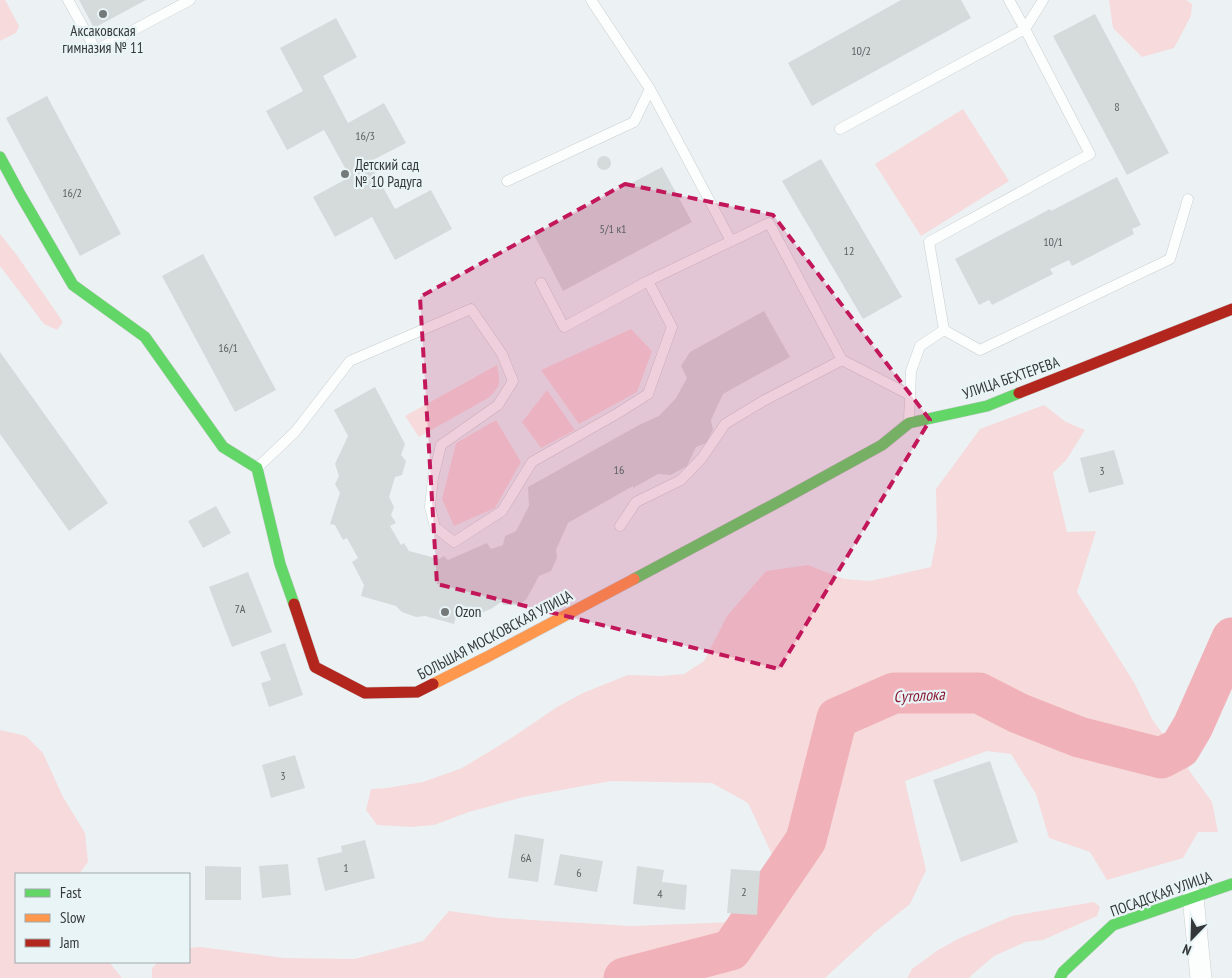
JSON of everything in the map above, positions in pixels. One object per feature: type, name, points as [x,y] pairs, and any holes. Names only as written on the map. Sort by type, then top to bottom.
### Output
[{"type":"street","points":[[0,157],[73,285],[145,337],[222,447],[257,468]]},
{"type":"street","name":"УЛИЦА БЕХТЕРЕВА","points":[[780,501],[882,445],[909,424],[987,406],[1232,309]]},
{"type":"street","name":"БОЛЬШАЯ МОСКОВСКАЯ УЛИЦА","points":[[257,468],[280,564],[315,667],[365,693],[417,692],[487,657],[780,501]]},
{"type":"street","name":"ПОСАДСКАЯ УЛИЦА","points":[[1060,978],[1063,972],[1113,925],[1232,884]]},
{"type":"street","points":[[1193,897],[1201,978]]},
{"type":"lane","points":[[68,0],[96,50],[190,0]]},
{"type":"lane","points":[[591,0],[650,90],[731,241]]},
{"type":"lane","points":[[944,330],[929,242],[1090,154],[1009,0]]},
{"type":"lane","points":[[840,129],[1024,30],[1043,0]]},
{"type":"lane","points":[[507,181],[634,122],[650,90]]},
{"type":"lane","points":[[944,330],[980,350],[1170,259],[1188,199]]},
{"type":"lane","points":[[541,283],[564,327],[648,280],[769,222],[842,360],[910,395]]},
{"type":"lane","points":[[257,468],[295,432],[350,361],[471,309],[502,354],[513,381],[498,405],[441,445],[433,478],[430,507],[435,528],[454,542],[502,511],[532,462],[648,394],[672,327],[648,280]]},
{"type":"lane","points":[[909,424],[911,371],[920,346],[944,330]]},
{"type":"lane","points":[[620,526],[636,502],[681,480],[702,458],[725,424],[763,401],[842,360]]},
{"type":"highlighted area","points":[[625,184],[773,215],[930,420],[779,669],[437,584],[420,297]]},
{"type":"shaded area","points":[[0,0],[5,0],[19,26],[16,33],[0,41]]},
{"type":"shaded area","points":[[1109,0],[1186,0],[1192,4],[1191,16],[1174,48],[1142,57],[1113,28]]},
{"type":"shaded area","points":[[963,109],[1009,181],[921,236],[875,164]]},
{"type":"shaded area","points":[[0,234],[63,322],[57,330],[44,324],[0,266]]},
{"type":"shaded area","points":[[631,329],[652,351],[637,392],[579,424],[541,370]]},
{"type":"shaded area","points":[[497,365],[499,383],[493,394],[419,437],[405,416]]},
{"type":"shaded area","points":[[547,390],[575,430],[541,448],[522,422]]},
{"type":"shaded area","points":[[1044,405],[1066,422],[1085,430],[1067,459],[1053,473],[1067,532],[1096,531],[1077,592],[1135,684],[1152,719],[1212,802],[1218,832],[1198,832],[1183,858],[1107,880],[1090,852],[1049,838],[1036,794],[1011,754],[987,751],[905,781],[926,870],[910,904],[875,932],[825,978],[152,978],[152,968],[157,963],[190,963],[190,948],[200,947],[284,958],[355,959],[423,941],[449,911],[500,918],[631,926],[762,921],[776,863],[748,803],[712,783],[611,781],[523,797],[469,812],[434,825],[411,827],[377,825],[366,810],[371,789],[423,782],[462,768],[510,739],[557,707],[583,693],[628,675],[661,676],[684,674],[704,661],[727,616],[766,571],[808,565],[844,579],[870,581],[931,567],[937,536],[936,489],[980,429]]},
{"type":"shaded area","points":[[496,420],[521,462],[495,508],[454,526],[442,499],[456,443]]},
{"type":"shaded area","points":[[0,730],[26,736],[43,753],[63,797],[85,833],[88,862],[80,873],[15,873],[15,963],[110,963],[122,978],[0,978]]},
{"type":"shaded area","points":[[1094,902],[1100,907],[1097,916],[1043,940],[1025,942],[994,956],[969,978],[907,978],[912,969],[938,950],[960,938],[1012,916]]},
{"type":"building","name":"Аксаковская гимназия № 11","points":[[79,0],[146,0],[94,28]]},
{"type":"building","points":[[901,0],[961,0],[971,18],[812,106],[788,63]]},
{"type":"building","points":[[1095,14],[1169,153],[1127,175],[1053,36]]},
{"type":"building","points":[[336,18],[357,57],[323,76],[348,123],[384,103],[406,143],[369,162],[395,209],[431,190],[452,229],[395,260],[372,217],[335,237],[313,197],[350,177],[324,130],[287,150],[266,111],[303,91],[280,48]]},
{"type":"building","points":[[47,96],[121,234],[80,256],[6,118]]},
{"type":"building","points":[[601,156],[607,156],[611,163],[607,170],[601,170],[597,166],[597,160]]},
{"type":"building","points":[[821,159],[902,297],[863,319],[782,181]]},
{"type":"building","points":[[662,167],[692,222],[563,291],[534,235]]},
{"type":"building","points":[[1117,177],[1141,225],[1132,229],[1134,234],[1072,266],[1069,260],[1050,269],[1053,274],[992,305],[989,300],[979,305],[955,259],[1050,209],[1051,211]]},
{"type":"building","points":[[203,254],[276,390],[235,412],[162,276]]},
{"type":"building","points":[[764,311],[790,357],[723,394],[711,420],[713,430],[706,443],[696,447],[687,466],[671,475],[658,474],[568,523],[556,550],[557,558],[551,571],[539,576],[526,600],[517,605],[504,605],[501,602],[491,609],[476,615],[471,606],[457,613],[454,624],[425,616],[416,617],[402,612],[396,606],[361,596],[364,585],[352,562],[358,558],[347,538],[343,540],[335,525],[330,524],[340,493],[335,484],[339,476],[335,464],[348,436],[334,410],[375,387],[405,444],[401,455],[406,461],[402,475],[395,477],[389,497],[394,507],[391,515],[396,523],[390,526],[401,545],[404,543],[409,551],[439,559],[444,556],[448,560],[487,543],[491,549],[503,545],[505,536],[516,531],[529,506],[528,487],[639,425],[659,416],[676,398],[687,378],[681,366],[690,352]]},
{"type":"building","points":[[0,352],[108,503],[69,531],[0,434]]},
{"type":"building","points":[[1114,450],[1124,484],[1089,493],[1080,458]]},
{"type":"building","points":[[216,506],[231,533],[203,548],[188,521]]},
{"type":"building","points":[[248,572],[272,632],[232,647],[209,587]]},
{"type":"building","points":[[285,643],[303,695],[269,707],[261,683],[271,680],[260,652]]},
{"type":"building","points":[[295,755],[305,788],[271,798],[262,765]]},
{"type":"building","points":[[990,761],[1018,842],[961,862],[933,780]]},
{"type":"building","points":[[515,834],[544,839],[538,882],[508,878]]},
{"type":"building","points":[[365,840],[375,878],[325,891],[317,858],[342,852],[341,846]]},
{"type":"building","points":[[560,854],[603,861],[597,892],[554,885]]},
{"type":"building","points":[[288,864],[291,895],[262,898],[259,866]]},
{"type":"building","points":[[205,866],[241,867],[241,900],[205,900]]},
{"type":"building","points":[[637,866],[664,870],[662,882],[687,885],[685,910],[633,904]]},
{"type":"building","points":[[731,869],[760,871],[757,915],[727,913]]},
{"type":"waterway","name":"Сутолока","points":[[624,978],[731,950],[806,840],[837,718],[894,693],[979,693],[1018,713],[1079,737],[1161,758],[1180,748],[1193,726],[1232,638]]},
{"type":"traffic: fast","points":[[0,157],[73,285],[145,337],[223,447],[257,468],[280,564],[294,604]]},
{"type":"traffic: fast","points":[[634,579],[882,445],[909,423],[987,406],[1019,393]]},
{"type":"traffic: fast","points":[[1060,978],[1063,972],[1113,925],[1232,884]]},
{"type":"traffic: slow","points":[[433,684],[634,579]]},
{"type":"traffic: jam","points":[[1019,393],[1232,309]]},
{"type":"traffic: jam","points":[[294,604],[315,667],[365,693],[417,692],[433,684]]},
{"type":"place","name":"Аксаковская гимназия № 11","points":[[103,14]]},
{"type":"place","name":"Детский сад № 10 Радуга","points":[[345,174]]},
{"type":"place","name":"Ozon","points":[[445,612]]}]
